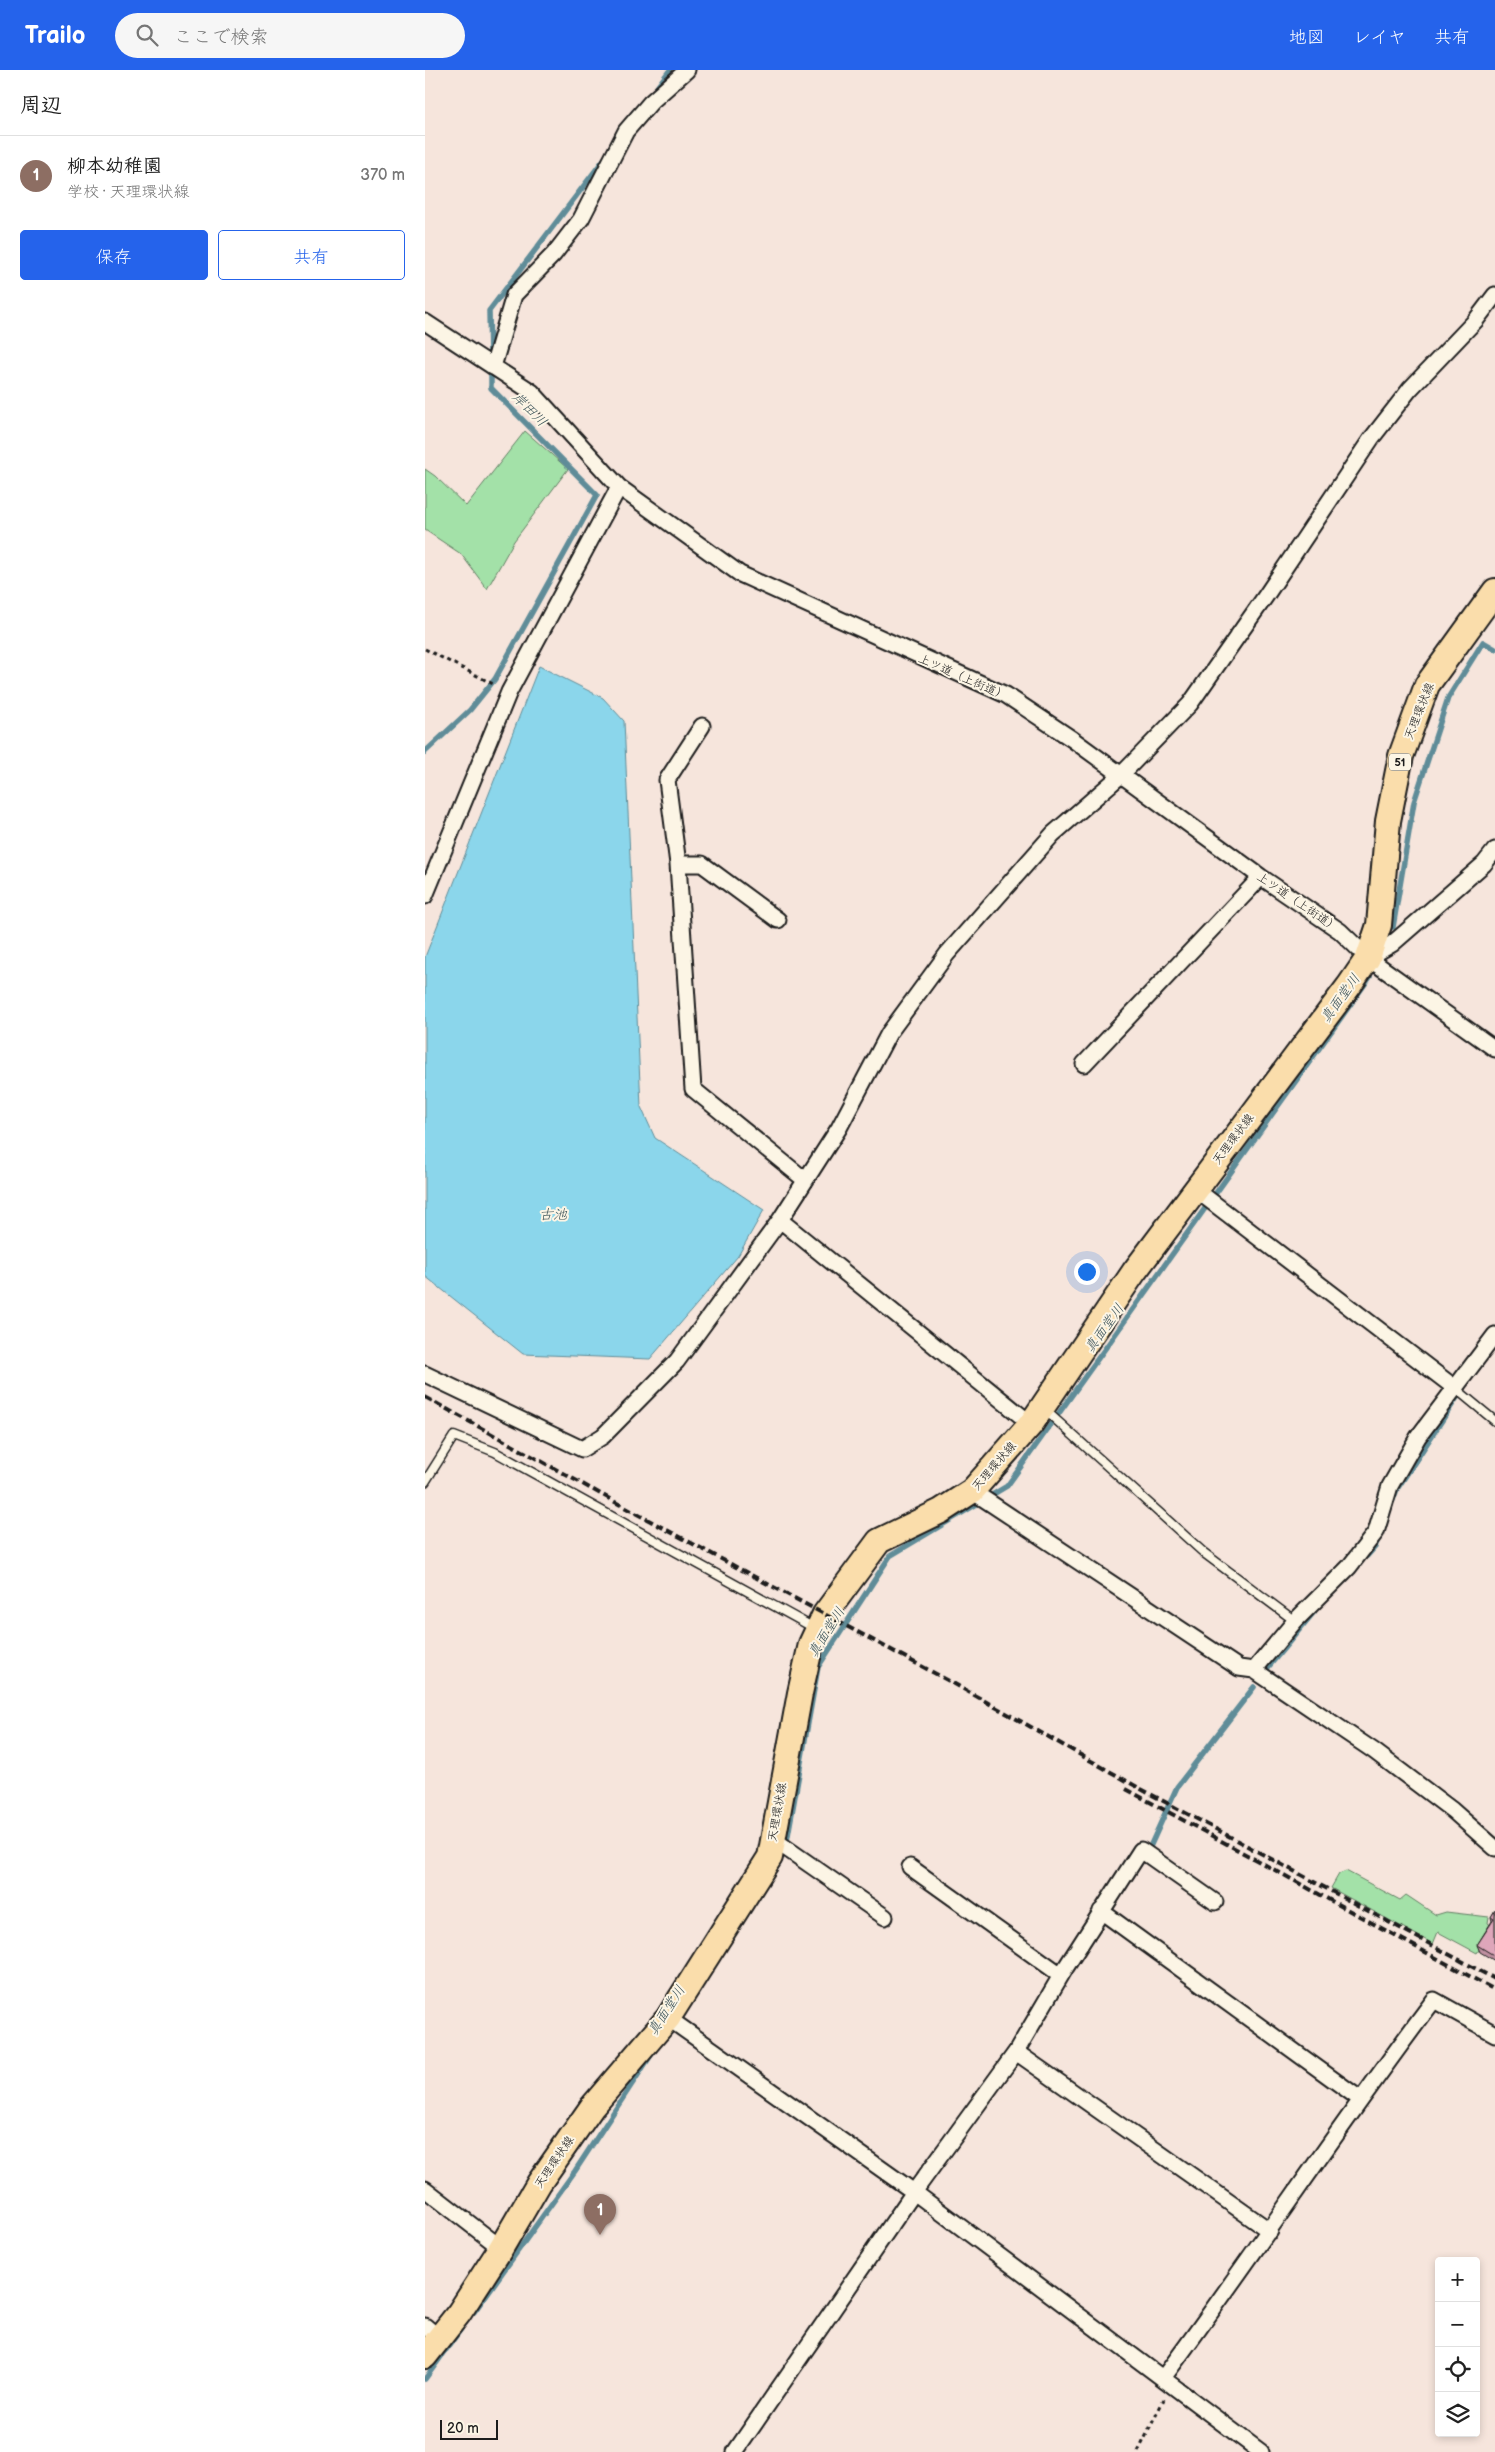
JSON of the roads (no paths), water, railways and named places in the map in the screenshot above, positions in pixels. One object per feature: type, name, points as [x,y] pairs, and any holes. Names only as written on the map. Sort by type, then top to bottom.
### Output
[{"type":"main road","name":"天理環状線","points":[[430,2340],[459,2313],[501,2248],[539,2183],[592,2107],[668,2018],[770,1857],[799,1693],[811,1644],[825,1614],[879,1541],[941,1511],[972,1491],[1036,1415],[1134,1272],[1349,986],[1367,958],[1379,925],[1388,821],[1401,756],[1427,685],[1495,590]]},
{"type":"street","points":[[493,366],[514,296],[554,254],[581,219],[626,131],[651,102],[687,70]]},
{"type":"street","points":[[425,1374],[583,1449],[603,1436],[677,1361],[780,1220],[839,1128],[889,1033],[947,954],[1053,834],[1121,775],[1190,704],[1265,598],[1371,439],[1410,388],[1476,320],[1495,295]]},
{"type":"street","name":"上ツ道（上街道）","points":[[425,322],[532,392],[619,487],[740,574],[1006,695],[1072,739],[1261,877],[1340,931],[1367,958],[1495,1049]]},
{"type":"street","points":[[425,896],[509,692],[619,487]]},
{"type":"street","points":[[702,726],[667,780],[678,864],[693,1089],[805,1180]]},
{"type":"street","points":[[1367,958],[1392,944],[1484,864],[1495,850]]},
{"type":"street","points":[[678,864],[702,864],[778,920]]},
{"type":"street","points":[[1084,1064],[1261,877]]},
{"type":"street","points":[[1195,1189],[1455,1388]]},
{"type":"street","points":[[780,1220],[1036,1415]]},
{"type":"street","points":[[1254,1670],[1295,1621],[1349,1567],[1376,1532],[1390,1486],[1418,1437],[1495,1335]]},
{"type":"street","points":[[972,1491],[1239,1668],[1254,1670],[1382,1757],[1452,1810],[1495,1848]]},
{"type":"street","points":[[773,1839],[885,1917]]},
{"type":"street","points":[[735,2452],[914,2192],[1016,2052],[1061,1975],[1141,1850],[1215,1902]]},
{"type":"street","points":[[910,1868],[1061,1975]]},
{"type":"street","points":[[1101,1911],[1360,2098]]},
{"type":"street","points":[[1167,2382],[1360,2098],[1434,2000],[1495,2034]]},
{"type":"street","points":[[668,2018],[914,2192],[1261,2452]]},
{"type":"street","points":[[1016,2052],[1270,2231]]},
{"type":"street","points":[[425,2189],[501,2248]]},
{"type":"lane","points":[[1455,1388],[1495,1422]]},
{"type":"lane","points":[[1036,1415],[1204,1553],[1295,1621]]},
{"type":"lane","points":[[425,1482],[454,1436],[487,1449],[817,1630]]},
{"type":"water","name":"古池","points":[[539,666],[603,698],[624,721],[641,1107],[655,1138],[764,1210],[738,1256],[650,1359],[523,1354],[425,1276],[425,957]]},
{"type":"waterway","name":"岸田川","points":[[655,90],[670,70]]},
{"type":"waterway","name":"岸田川","points":[[490,357],[489,311],[608,154]]},
{"type":"waterway","name":"岸田川","points":[[425,752],[470,710],[495,679],[597,495],[491,388],[491,366]]},
{"type":"waterway","name":"真面堂川","points":[[1393,927],[1414,802],[1448,698],[1483,642],[1495,649]]},
{"type":"waterway","name":"真面堂川","points":[[778,1863],[785,1852],[818,1667],[890,1556],[1007,1486],[1370,977]]},
{"type":"waterway","points":[[1393,1500],[1397,1489],[1458,1396]]},
{"type":"waterway","points":[[1367,1556],[1375,1547],[1378,1539]]},
{"type":"waterway","points":[[1265,1671],[1314,1612]]},
{"type":"waterway","points":[[1149,1849],[1177,1787],[1254,1687]]},
{"type":"waterway","name":"真面堂川","points":[[474,2312],[575,2171],[653,2052]]},
{"type":"waterway","name":"真面堂川","points":[[425,2379],[461,2329]]},
{"type":"railway","points":[[425,1397],[626,1508],[951,1682],[1141,1789],[1495,1979]]},
{"type":"railway","points":[[1126,1789],[1495,1990]]},
{"type":"place","name":"柳本幼稚園","points":[[600,2235]]}]
